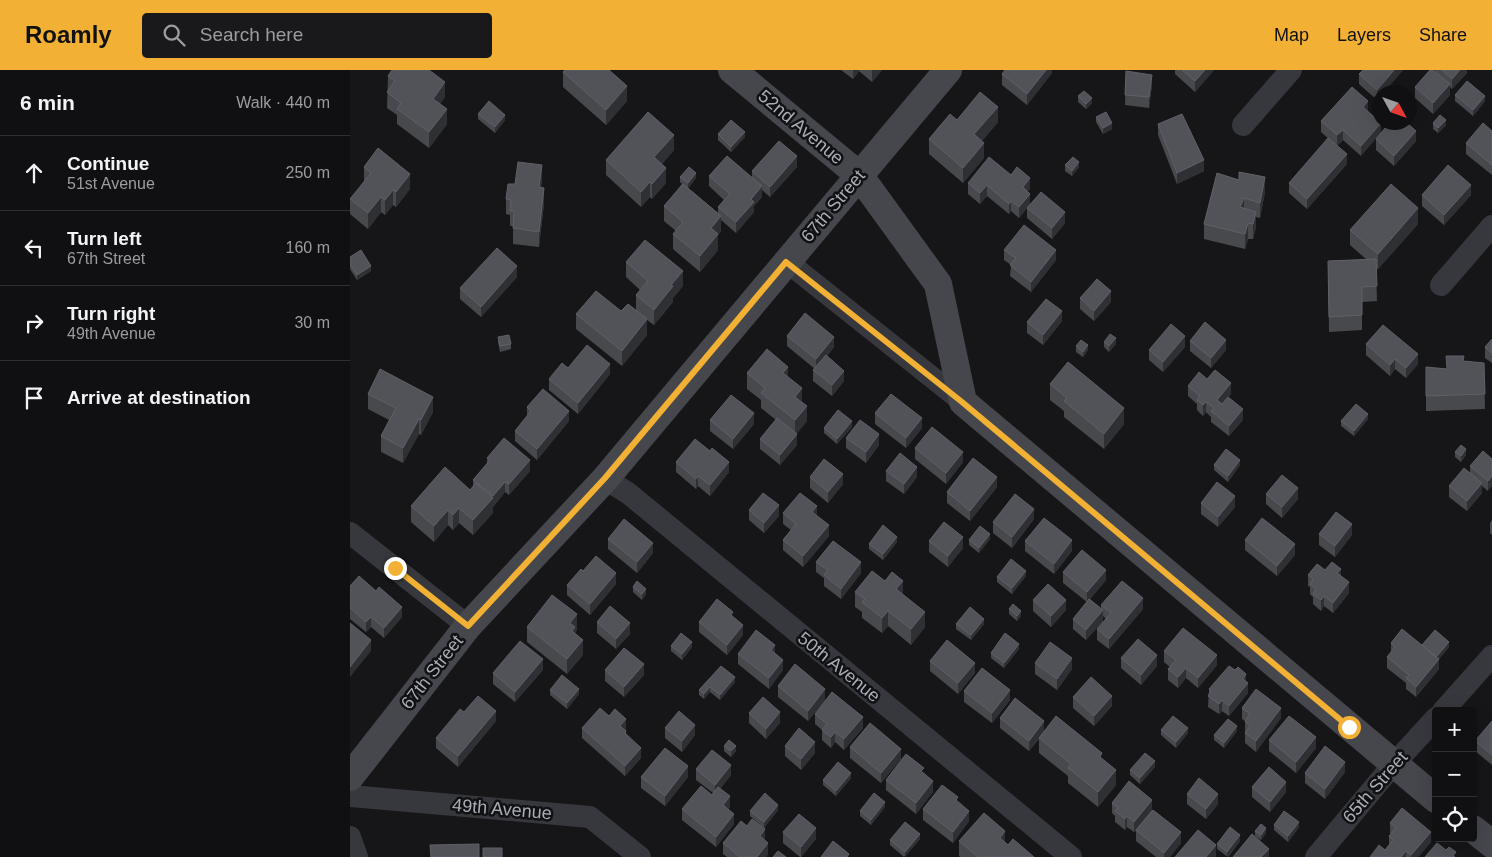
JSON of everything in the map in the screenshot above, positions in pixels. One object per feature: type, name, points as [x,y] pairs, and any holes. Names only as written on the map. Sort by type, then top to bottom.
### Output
[{"type":"street","name":"52nd Avenue","points":[[732,70],[858,175],[938,284],[962,402]]},
{"type":"street","name":"67th Street","points":[[350,777],[468,626],[605,478],[948,70]]},
{"type":"street","points":[[1243,125],[1291,70]]},
{"type":"street","points":[[1442,285],[1492,226]]},
{"type":"street","points":[[786,262],[962,402],[1434,797]]},
{"type":"street","name":"50th Avenue","points":[[605,478],[628,494],[1071,857]]},
{"type":"street","points":[[350,533],[468,626]]},
{"type":"street","points":[[1446,707],[1492,656]]},
{"type":"street","name":"65th Street","points":[[1316,857],[1432,722]]},
{"type":"street","name":"49th Avenue","points":[[350,796],[590,816],[640,857]]},
{"type":"street","points":[[1477,832],[1492,844]]},
{"type":"street","points":[[350,837],[357,857]]},
{"type":"building","points":[[392,70],[429,70],[445,82],[433,99],[447,109],[429,132],[397,109],[401,103],[387,92],[395,81],[388,76]]},
{"type":"building","points":[[565,70],[609,70],[627,86],[606,110],[563,72]]},
{"type":"building","points":[[1005,70],[1046,70],[1027,94],[1002,74]]},
{"type":"building","points":[[1182,70],[1205,70],[1195,81]]},
{"type":"building","points":[[1363,70],[1394,70],[1381,85],[1372,86],[1359,74]]},
{"type":"building","points":[[1430,70],[1433,70],[1450,84],[1433,103],[1417,89],[1417,85]]},
{"type":"building","points":[[1442,70],[1460,70],[1452,79]]},
{"type":"building","points":[[1126,71],[1152,75],[1149,97],[1125,95]]},
{"type":"building","points":[[1467,81],[1485,96],[1473,110],[1455,95]]},
{"type":"building","points":[[1352,87],[1368,101],[1363,107],[1372,115],[1372,130],[1375,130],[1361,146],[1343,130],[1337,135],[1321,121]]},
{"type":"building","points":[[1084,91],[1092,98],[1086,104],[1078,96]]},
{"type":"building","points":[[980,92],[998,107],[974,134],[984,143],[963,168],[929,139],[950,114],[957,120]]},
{"type":"building","points":[[489,101],[505,115],[495,127],[478,114]]},
{"type":"building","points":[[648,112],[674,135],[654,157],[666,168],[652,184],[650,182],[641,192],[606,160]]},
{"type":"building","points":[[1106,112],[1112,123],[1103,128],[1096,117]]},
{"type":"building","points":[[1182,114],[1204,160],[1177,173],[1158,124]]},
{"type":"building","points":[[1440,115],[1446,120],[1438,128],[1433,123]]},
{"type":"building","points":[[731,120],[745,132],[731,147],[718,134]]},
{"type":"building","points":[[1483,123],[1492,131],[1492,165],[1466,143]]},
{"type":"building","points":[[1383,130],[1416,131],[1394,156],[1376,139]]},
{"type":"building","points":[[1328,138],[1347,154],[1307,199],[1289,183]]},
{"type":"building","points":[[779,141],[797,156],[770,187],[752,171]]},
{"type":"building","points":[[378,148],[410,174],[396,192],[393,190],[385,200],[381,197],[368,213],[350,199],[371,173],[364,167]]},
{"type":"building","points":[[727,156],[762,186],[751,199],[754,202],[736,222],[718,207],[730,194],[709,176]]},
{"type":"building","points":[[989,157],[1011,175],[1017,167],[1030,178],[1023,187],[1030,194],[1019,207],[1011,201],[1009,204],[987,185],[980,193],[968,183]]},
{"type":"building","points":[[1073,157],[1079,162],[1072,171],[1065,165]]},
{"type":"building","points":[[518,162],[542,165],[539,187],[544,188],[539,232],[513,228],[514,211],[510,211],[511,200],[506,199],[508,184],[515,184]]},
{"type":"building","points":[[1448,165],[1471,185],[1444,215],[1422,195]]},
{"type":"building","points":[[689,167],[696,173],[688,183],[680,177]]},
{"type":"building","points":[[1239,172],[1265,177],[1260,203],[1244,198],[1240,207],[1256,212],[1253,224],[1248,223],[1245,234],[1204,224],[1217,173],[1239,180]]},
{"type":"building","points":[[683,184],[721,216],[711,228],[718,234],[700,256],[673,234],[683,222],[664,206]]},
{"type":"building","points":[[1391,184],[1418,208],[1378,254],[1350,230]]},
{"type":"building","points":[[1041,192],[1065,212],[1052,228],[1027,208]]},
{"type":"building","points":[[1024,225],[1056,250],[1031,282],[1010,265],[1016,258],[1004,250]]},
{"type":"building","points":[[645,240],[683,271],[654,310],[636,295],[648,281],[626,262]]},
{"type":"building","points":[[497,248],[517,266],[481,307],[460,288]]},
{"type":"building","points":[[361,250],[371,266],[357,275],[350,264],[350,257]]},
{"type":"building","points":[[1376,259],[1377,286],[1362,287],[1362,315],[1329,317],[1328,261]]},
{"type":"building","points":[[1097,279],[1111,291],[1094,311],[1080,298]]},
{"type":"building","points":[[596,291],[621,311],[628,304],[647,319],[622,351],[576,314]]},
{"type":"building","points":[[1046,299],[1062,311],[1043,335],[1027,322]]},
{"type":"building","points":[[805,313],[834,337],[816,359],[787,336]]},
{"type":"building","points":[[1205,322],[1226,340],[1211,358],[1190,341]]},
{"type":"building","points":[[1171,324],[1185,336],[1163,362],[1149,350]]},
{"type":"building","points":[[1383,325],[1418,354],[1406,368],[1395,359],[1390,365],[1366,344]]},
{"type":"building","points":[[1110,334],[1116,338],[1109,346],[1104,342]]},
{"type":"building","points":[[509,335],[511,344],[500,346],[498,337]]},
{"type":"building","points":[[1492,339],[1492,353],[1485,347]]},
{"type":"building","points":[[1081,340],[1088,345],[1083,352],[1076,346]]},
{"type":"building","points":[[587,345],[610,364],[578,403],[549,379],[562,363],[568,368]]},
{"type":"building","points":[[767,349],[788,367],[783,373],[802,388],[795,397],[807,406],[795,420],[761,393],[765,388],[747,373]]},
{"type":"building","points":[[826,355],[844,371],[832,385],[813,370]]},
{"type":"building","points":[[1446,356],[1464,356],[1463,361],[1484,363],[1485,394],[1426,396],[1426,367],[1447,369]]},
{"type":"building","points":[[1068,362],[1124,408],[1104,434],[1064,401],[1067,398],[1050,384]]},
{"type":"building","points":[[380,369],[433,397],[403,448],[381,436],[396,408],[368,394]]},
{"type":"building","points":[[1215,370],[1231,383],[1217,400],[1222,404],[1228,397],[1243,409],[1229,426],[1211,411],[1214,408],[1206,402],[1203,405],[1197,400],[1200,396],[1188,386],[1199,372],[1207,379]]},
{"type":"building","points":[[543,389],[569,411],[537,449],[515,431],[531,411],[527,407]]},
{"type":"building","points":[[891,394],[922,418],[906,438],[875,413]]},
{"type":"building","points":[[731,395],[754,413],[733,439],[710,420]]},
{"type":"building","points":[[1356,404],[1368,414],[1354,431],[1341,421]]},
{"type":"building","points":[[838,410],[852,421],[837,439],[824,428]]},
{"type":"building","points":[[777,418],[797,434],[780,455],[760,439]]},
{"type":"building","points":[[860,420],[879,434],[866,452],[846,438]]},
{"type":"building","points":[[932,427],[963,452],[946,473],[915,448]]},
{"type":"building","points":[[504,438],[530,460],[509,484],[505,482],[493,496],[473,480],[490,460],[487,458]]},
{"type":"building","points":[[695,439],[710,451],[712,448],[729,462],[710,485],[698,476],[696,479],[676,462]]},
{"type":"building","points":[[1461,445],[1466,449],[1461,456],[1455,452]]},
{"type":"building","points":[[1226,449],[1240,460],[1228,476],[1214,465]]},
{"type":"building","points":[[1483,451],[1492,459],[1492,476],[1488,481],[1470,466]]},
{"type":"building","points":[[900,453],[917,467],[904,484],[886,471]]},
{"type":"building","points":[[973,458],[997,477],[970,511],[947,492]]},
{"type":"building","points":[[824,459],[843,474],[828,492],[810,477]]},
{"type":"building","points":[[445,467],[470,490],[476,483],[493,498],[473,520],[459,508],[453,515],[448,510],[434,526],[411,506]]},
{"type":"building","points":[[1464,468],[1482,483],[1467,501],[1449,486]]},
{"type":"building","points":[[1282,475],[1298,488],[1282,507],[1266,494]]},
{"type":"building","points":[[1217,482],[1235,496],[1218,517],[1201,503]]},
{"type":"building","points":[[763,493],[779,505],[764,523],[749,510]]},
{"type":"building","points":[[800,493],[817,506],[812,512],[829,525],[803,556],[783,540],[796,524],[783,513]]},
{"type":"building","points":[[1015,494],[1034,509],[1012,537],[993,522]]},
{"type":"building","points":[[1336,512],[1352,524],[1335,546],[1319,534]]},
{"type":"building","points":[[1044,518],[1072,540],[1054,564],[1025,541]]},
{"type":"building","points":[[1262,518],[1295,544],[1277,566],[1245,540]]},
{"type":"building","points":[[624,519],[653,543],[637,562],[608,539]]},
{"type":"building","points":[[944,522],[963,537],[948,556],[929,541]]},
{"type":"building","points":[[883,525],[897,537],[883,554],[869,544]]},
{"type":"building","points":[[980,526],[990,534],[979,548],[969,540]]},
{"type":"building","points":[[833,541],[861,562],[841,589],[824,575],[828,570],[816,562]]},
{"type":"building","points":[[1082,550],[1106,570],[1087,592],[1063,572]]},
{"type":"building","points":[[596,556],[616,573],[590,604],[567,585]]},
{"type":"building","points":[[1011,559],[1026,571],[1012,588],[997,577]]},
{"type":"building","points":[[1332,562],[1341,569],[1337,573],[1349,582],[1333,603],[1324,596],[1321,600],[1313,594],[1316,589],[1310,584],[1313,579],[1308,575],[1317,564],[1325,570]]},
{"type":"building","points":[[872,571],[885,581],[892,572],[903,581],[896,589],[925,612],[911,629],[888,611],[882,618],[862,602],[865,599],[855,592]]},
{"type":"building","points":[[359,576],[376,591],[379,587],[402,607],[384,628],[371,617],[366,622],[350,608],[350,586]]},
{"type":"building","points":[[637,581],[646,589],[642,594],[633,587]]},
{"type":"building","points":[[1122,581],[1143,598],[1109,639],[1097,629],[1111,613],[1101,605]]},
{"type":"building","points":[[1048,584],[1066,600],[1051,616],[1033,600]]},
{"type":"building","points":[[552,595],[577,614],[570,623],[575,627],[572,631],[583,640],[567,659],[527,627]]},
{"type":"building","points":[[717,599],[733,612],[731,615],[743,625],[727,645],[699,622]]},
{"type":"building","points":[[1089,599],[1103,610],[1086,630],[1073,619]]},
{"type":"building","points":[[1013,604],[1021,611],[1017,616],[1009,609]]},
{"type":"building","points":[[610,606],[630,623],[616,639],[597,622]]},
{"type":"building","points":[[970,607],[984,619],[971,635],[956,624]]},
{"type":"building","points":[[350,623],[371,640],[350,667]]},
{"type":"building","points":[[1183,628],[1217,655],[1198,678],[1186,668],[1178,677],[1168,669],[1176,660],[1164,651]]},
{"type":"building","points":[[1402,629],[1439,659],[1416,687],[1406,678],[1409,675],[1387,657],[1395,647],[1391,643]]},
{"type":"building","points":[[756,630],[775,645],[771,650],[783,660],[769,678],[738,654]]},
{"type":"building","points":[[1435,630],[1449,642],[1436,657],[1422,645]]},
{"type":"building","points":[[681,633],[692,642],[682,654],[671,646]]},
{"type":"building","points":[[1005,633],[1019,644],[1004,663],[991,653]]},
{"type":"building","points":[[1138,639],[1157,655],[1141,675],[1121,658]]},
{"type":"building","points":[[947,640],[975,663],[958,683],[930,661]]},
{"type":"building","points":[[520,641],[543,659],[515,692],[493,673]]},
{"type":"building","points":[[1050,642],[1072,658],[1057,679],[1035,663]]},
{"type":"building","points":[[624,648],[644,664],[624,687],[605,670]]},
{"type":"building","points":[[795,664],[825,689],[808,711],[778,686]]},
{"type":"building","points":[[721,666],[735,677],[720,695],[710,687],[704,694],[699,690]]},
{"type":"building","points":[[1229,666],[1235,670],[1238,667],[1246,674],[1243,679],[1248,683],[1229,706],[1222,700],[1219,704],[1208,696],[1211,691],[1209,689]]},
{"type":"building","points":[[982,668],[1010,690],[992,713],[964,691]]},
{"type":"building","points":[[562,675],[579,689],[567,703],[550,690]]},
{"type":"building","points":[[1091,677],[1112,696],[1094,716],[1073,697]]},
{"type":"building","points":[[1256,689],[1281,708],[1256,741],[1245,733],[1250,726],[1245,721],[1250,714],[1242,708]]},
{"type":"building","points":[[832,692],[863,717],[844,739],[835,732],[831,737],[822,730],[827,724],[815,714]]},
{"type":"building","points":[[478,696],[496,711],[458,756],[436,738],[460,709],[464,712]]},
{"type":"building","points":[[763,697],[780,712],[766,729],[749,713]]},
{"type":"building","points":[[1015,698],[1044,721],[1029,741],[1000,718]]},
{"type":"building","points":[[600,708],[609,716],[615,709],[626,719],[620,726],[641,748],[625,766],[582,728]]},
{"type":"building","points":[[679,711],[695,725],[682,741],[665,728]]},
{"type":"building","points":[[1056,716],[1102,753],[1100,757],[1116,770],[1098,792],[1068,768],[1071,764],[1039,738]]},
{"type":"building","points":[[1173,716],[1188,728],[1176,742],[1161,730]]},
{"type":"building","points":[[1289,716],[1316,737],[1296,762],[1269,740]]},
{"type":"building","points":[[1228,719],[1237,726],[1224,743],[1214,735]]},
{"type":"building","points":[[1492,721],[1492,755],[1477,743],[1477,739]]},
{"type":"building","points":[[870,723],[901,749],[881,773],[850,747]]},
{"type":"building","points":[[799,728],[815,742],[801,759],[785,746]]},
{"type":"building","points":[[729,740],[736,746],[731,751],[724,746]]},
{"type":"building","points":[[1325,746],[1345,762],[1325,789],[1305,773]]},
{"type":"building","points":[[665,748],[688,766],[665,796],[641,777]]},
{"type":"building","points":[[712,750],[731,765],[715,785],[696,769]]},
{"type":"building","points":[[1145,753],[1155,761],[1140,778],[1130,770]]},
{"type":"building","points":[[906,754],[924,768],[921,771],[933,781],[916,803],[886,780]]},
{"type":"building","points":[[838,762],[851,773],[836,791],[823,780]]},
{"type":"building","points":[[1269,767],[1286,782],[1270,802],[1252,787]]},
{"type":"building","points":[[1199,778],[1218,794],[1206,809],[1187,794]]},
{"type":"building","points":[[1129,781],[1152,800],[1134,822],[1127,816],[1125,819],[1115,811],[1118,808],[1112,803]]},
{"type":"building","points":[[942,785],[958,797],[956,800],[969,811],[953,832],[923,809]]},
{"type":"building","points":[[701,786],[712,795],[718,787],[730,796],[723,805],[734,814],[716,837],[682,809]]},
{"type":"building","points":[[765,793],[778,805],[764,822],[750,811]]},
{"type":"building","points":[[874,793],[885,802],[871,820],[860,811]]},
{"type":"building","points":[[1402,808],[1431,832],[1411,855],[1406,851],[1401,857],[1370,857],[1379,845],[1385,850],[1393,840],[1389,836],[1396,828],[1390,823]]},
{"type":"building","points":[[1153,810],[1181,832],[1164,853],[1136,830]]},
{"type":"building","points":[[1284,811],[1299,822],[1288,836],[1274,825]]},
{"type":"building","points":[[984,813],[1005,831],[1000,838],[1008,845],[1013,839],[1034,857],[978,857],[959,841]]},
{"type":"building","points":[[799,814],[816,828],[801,847],[783,832]]},
{"type":"building","points":[[752,819],[765,829],[760,836],[768,843],[757,857],[740,857],[723,843],[741,821],[747,826]]},
{"type":"building","points":[[905,822],[920,834],[905,852],[890,840]]},
{"type":"building","points":[[1261,824],[1266,828],[1261,835],[1255,831]]},
{"type":"building","points":[[1230,827],[1240,835],[1227,852],[1217,844]]},
{"type":"building","points":[[1198,830],[1216,845],[1206,857],[1175,857]]},
{"type":"building","points":[[1252,834],[1269,849],[1261,857],[1233,857]]},
{"type":"building","points":[[833,841],[849,854],[847,857],[821,857]]},
{"type":"building","points":[[1437,843],[1446,850],[1449,847],[1456,852],[1453,856],[1455,857],[1425,857]]},
{"type":"building","points":[[479,844],[479,857],[431,857],[430,845]]},
{"type":"building","points":[[483,848],[502,848],[502,857],[483,857]]},
{"type":"building","points":[[778,851],[786,857],[773,857]]},
{"type":"route","points":[[395,568],[468,626],[605,478],[786,262],[962,402],[1349,727]]}]
